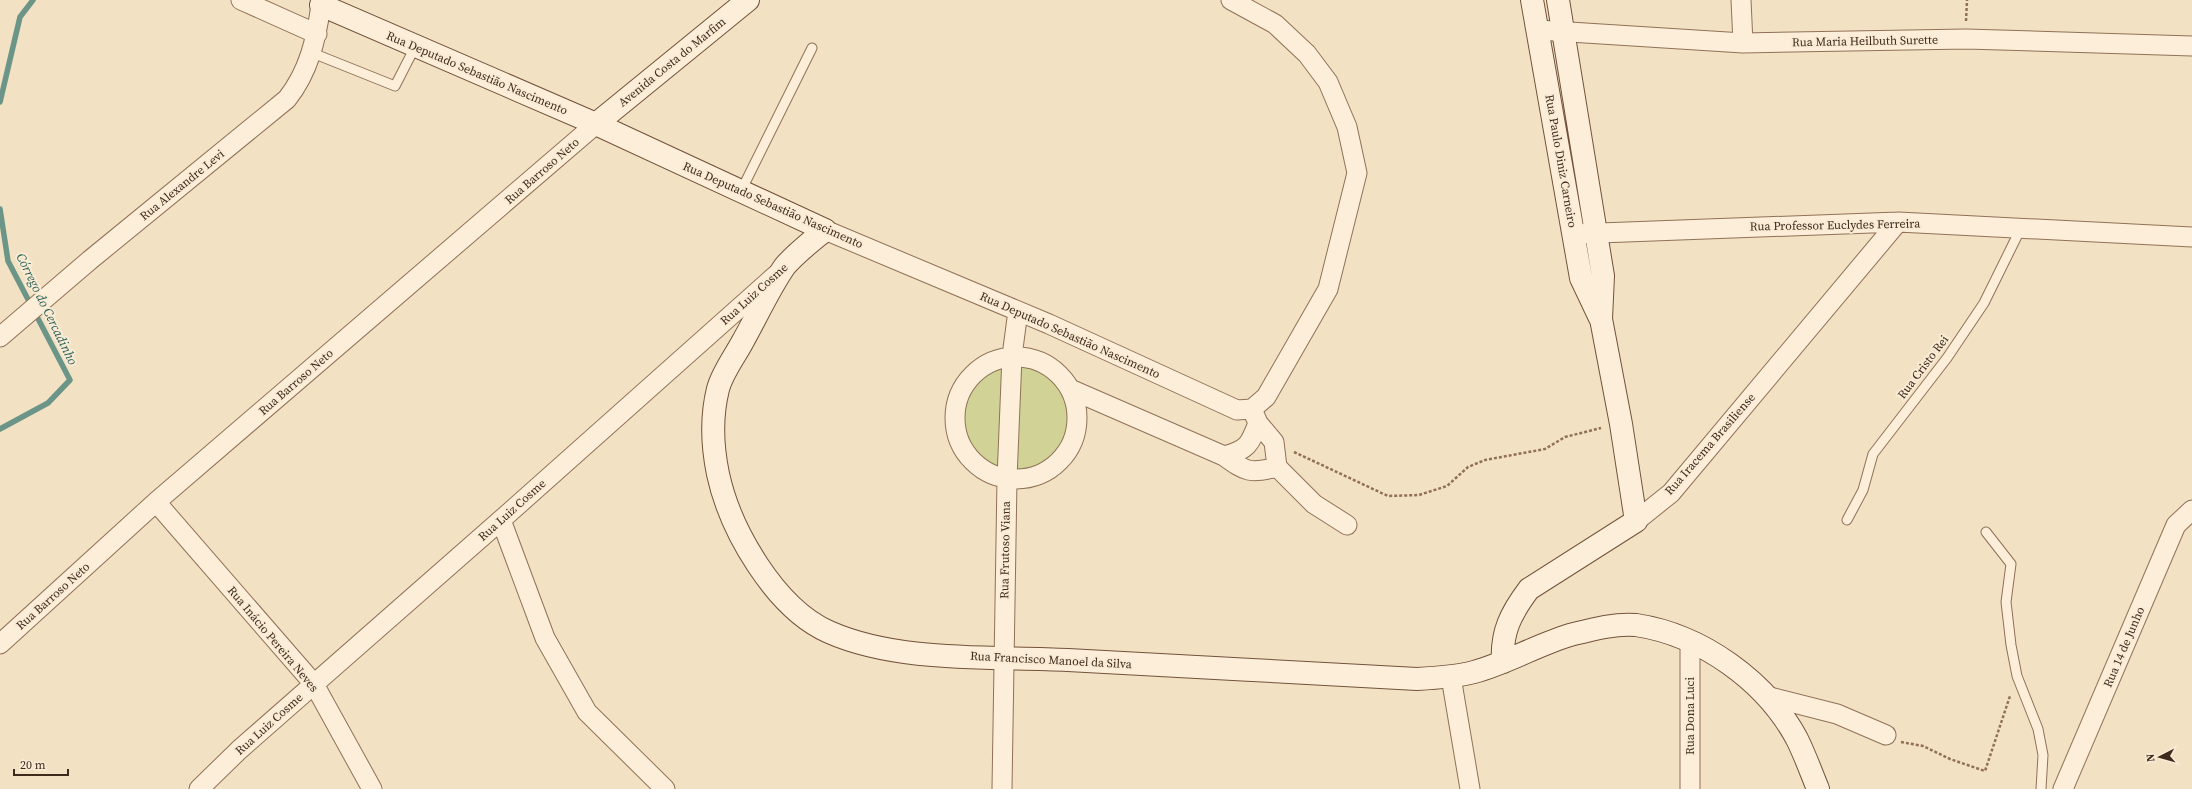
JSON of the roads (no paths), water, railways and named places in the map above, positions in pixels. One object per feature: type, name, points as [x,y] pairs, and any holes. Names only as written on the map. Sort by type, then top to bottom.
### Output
[{"type":"street","points":[[241,0],[317,34]]},
{"type":"street","name":"Avenida Costa do Marfim","points":[[596,124],[748,0]]},
{"type":"street","points":[[1224,456],[1237,453],[1250,444],[1255,416],[1328,289],[1357,173],[1347,127],[1328,82],[1307,54],[1275,24],[1231,0]]},
{"type":"street","name":"Rua Paulo Diniz Carneiro","points":[[1532,0],[1581,278],[1601,319]]},
{"type":"street","name":"Rua Paulo Diniz Carneiro","points":[[1558,0],[1603,276],[1601,319],[1621,424],[1636,521]]},
{"type":"street","points":[[1741,0],[1743,43]]},
{"type":"street","name":"Rua Alexandre Levi","points":[[6,332],[42,300],[287,99],[299,84],[306,70],[310,52],[317,34],[322,2]]},
{"type":"street","name":"Rua Deputado Sebastião Nascimento","points":[[322,2],[415,47],[596,124],[825,230],[1018,311],[1237,410],[1255,416]]},
{"type":"street","name":"Rua Maria Heilbuth Surette","points":[[1538,30],[1743,43],[1966,39],[2192,46]]},
{"type":"street","name":"Rua Barroso Neto","points":[[0,644],[156,502],[596,124]]},
{"type":"street","name":"Rua Professor Euclydes Ferreira","points":[[1573,234],[1898,222],[2192,237]]},
{"type":"street","name":"Rua Iracema Brasiliense","points":[[1503,662],[1502,645],[1507,627],[1517,606],[1529,589],[1636,521],[1670,493],[1898,222]]},
{"type":"street","name":"Rua Luiz Cosme","points":[[199,789],[239,750],[501,520],[825,230]]},
{"type":"street","name":"Rua Francisco Manoel da Silva","points":[[786,266],[719,385],[712,419],[714,453],[720,480],[731,514],[745,543],[770,584],[798,611],[827,631],[862,644],[905,654],[1003,657],[1417,679],[1451,677],[1474,672],[1569,636],[1602,628],[1635,625],[1666,633],[1705,649],[1748,677],[1766,696],[1797,739],[1818,789]]},
{"type":"street","name":"Rua Frutoso Viana","points":[[1002,789],[1007,479],[1012,356],[1018,311]]},
{"type":"street","points":[[1070,389],[1078,416],[1072,444],[1055,467],[1030,479],[1007,479],[978,466],[961,444],[956,418],[962,391],[970,379],[979,369],[990,363],[1012,356],[1024,356],[1035,360],[1054,371],[1070,389],[1224,456],[1244,470],[1258,472],[1277,467]]},
{"type":"street","points":[[1255,416],[1274,442],[1277,467],[1314,504],[1347,525]]},
{"type":"street","name":"Rua Inácio Pereira Neves","points":[[156,502],[314,684],[372,789]]},
{"type":"street","name":"Rua 14 de Junho","points":[[2063,789],[2176,525],[2192,510]]},
{"type":"street","points":[[501,520],[545,638],[587,712],[665,789]]},
{"type":"street","name":"Rua Dona Luci","points":[[1690,643],[1690,789]]},
{"type":"street","points":[[1451,677],[1470,789]]},
{"type":"street","points":[[1766,696],[1837,714],[1886,735]]},
{"type":"lane","points":[[310,52],[396,86],[415,47]]},
{"type":"lane","points":[[741,191],[812,48]]},
{"type":"lane","name":"Rua Cristo Rei","points":[[1847,520],[1863,490],[1873,454],[1947,358],[1984,303],[2021,228]]},
{"type":"lane","points":[[1986,532],[2012,564],[2006,602],[2017,676],[2038,729],[2043,755],[2043,777],[2041,789]]},
{"type":"lane","points":[[2043,777],[2049,789]]},
{"type":"waterway","name":"Córrego do Cercadinho","points":[[0,102],[20,17],[33,0]]},
{"type":"waterway","name":"Córrego do Cercadinho","points":[[0,209],[8,261],[70,380],[48,403],[0,429]]}]
